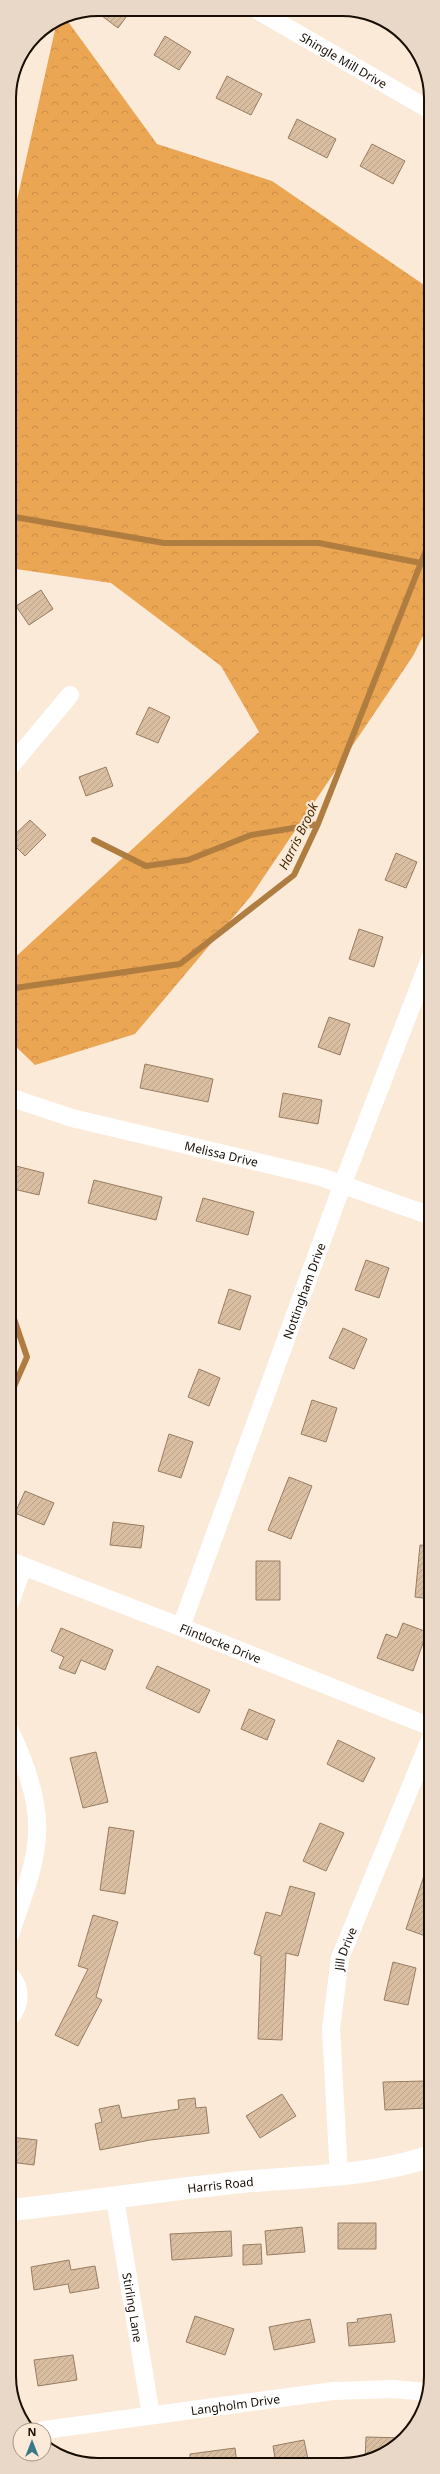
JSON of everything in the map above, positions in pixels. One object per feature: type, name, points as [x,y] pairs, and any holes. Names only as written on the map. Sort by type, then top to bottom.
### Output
[{"type":"street","name":"Shingle Mill Drive","points":[[266,16],[424,107]]},
{"type":"street","points":[[16,760],[70,695]]},
{"type":"street","name":"Nottingham Drive","points":[[181,1627],[343,1183],[424,972]]},
{"type":"street","name":"Melissa Drive","points":[[16,1099],[72,1118],[343,1183],[424,1213]]},
{"type":"street","name":"Flintlocke Drive","points":[[16,1564],[181,1627],[424,1724]]},
{"type":"street","points":[[16,1748],[31,1789],[37,1834],[29,1876],[16,1916]]},
{"type":"street","name":"Jill Drive","points":[[339,2176],[331,2029],[340,1958],[424,1754]]},
{"type":"street","points":[[16,1985],[19,1990],[19,2000],[16,2006]]},
{"type":"street","name":"Harris Road","points":[[16,2209],[115,2199],[237,2183],[339,2176],[376,2170],[424,2158]]},
{"type":"street","name":"Stirling Lane","points":[[115,2199],[151,2416]]},
{"type":"street","name":"Langholm Drive","points":[[52,2429],[333,2391],[393,2389],[422,2391]]},
{"type":"green space","points":[[68,21],[157,144],[272,181],[424,285],[424,634],[413,656],[251,896],[135,1034],[35,1065],[16,1047],[16,957],[259,732],[221,666],[111,583],[16,569],[16,205],[55,28]]},
{"type":"building","points":[[102,16],[127,16],[118,28]]},
{"type":"building","points":[[165,36],[191,52],[179,70],[154,55]]},
{"type":"building","points":[[227,76],[262,94],[251,115],[216,98]]},
{"type":"building","points":[[297,119],[336,139],[327,158],[288,138]]},
{"type":"building","points":[[372,144],[405,161],[393,184],[360,166]]},
{"type":"building","points":[[41,590],[53,609],[29,625],[16,606]]},
{"type":"building","points":[[149,707],[170,717],[158,743],[136,734]]},
{"type":"building","points":[[106,767],[113,786],[86,796],[79,777]]},
{"type":"building","points":[[30,820],[46,835],[25,856],[16,847],[16,833]]},
{"type":"building","points":[[396,853],[417,862],[406,888],[385,880]]},
{"type":"building","points":[[359,929],[383,937],[374,967],[349,959]]},
{"type":"building","points":[[329,1017],[350,1024],[340,1055],[318,1047]]},
{"type":"building","points":[[145,1064],[213,1079],[208,1102],[140,1088]]},
{"type":"building","points":[[283,1093],[322,1100],[318,1124],[279,1117]]},
{"type":"building","points":[[16,1166],[44,1173],[39,1195],[16,1190]]},
{"type":"building","points":[[94,1180],[162,1197],[156,1220],[88,1203]]},
{"type":"building","points":[[203,1198],[254,1212],[248,1235],[196,1221]]},
{"type":"building","points":[[366,1260],[389,1268],[379,1298],[355,1290]]},
{"type":"building","points":[[229,1289],[251,1296],[240,1330],[218,1323]]},
{"type":"building","points":[[343,1328],[367,1339],[354,1369],[329,1358]]},
{"type":"building","points":[[199,1369],[220,1378],[209,1406],[188,1397]]},
{"type":"building","points":[[312,1400],[337,1408],[326,1442],[301,1434]]},
{"type":"building","points":[[169,1434],[193,1442],[181,1478],[158,1471]]},
{"type":"building","points":[[289,1477],[312,1486],[291,1539],[268,1530]]},
{"type":"building","points":[[25,1491],[54,1503],[44,1525],[16,1513]]},
{"type":"building","points":[[113,1522],[144,1526],[141,1548],[110,1545]]},
{"type":"building","points":[[420,1545],[424,1545],[424,1598],[415,1597]]},
{"type":"building","points":[[256,1561],[280,1561],[280,1600],[256,1600]]},
{"type":"building","points":[[403,1623],[424,1631],[424,1640],[413,1671],[377,1658],[386,1634],[397,1638]]},
{"type":"building","points":[[61,1628],[113,1650],[105,1670],[81,1660],[75,1674],[59,1668],[64,1657],[51,1651]]},
{"type":"building","points":[[157,1666],[210,1690],[199,1713],[146,1688]]},
{"type":"building","points":[[249,1709],[275,1720],[267,1740],[241,1729]]},
{"type":"building","points":[[338,1740],[375,1758],[363,1782],[327,1764]]},
{"type":"building","points":[[96,1752],[108,1802],[83,1808],[70,1758]]},
{"type":"building","points":[[320,1823],[344,1833],[326,1871],[303,1861]]},
{"type":"building","points":[[109,1827],[134,1831],[125,1894],[100,1890]]},
{"type":"building","points":[[424,1876],[424,1935],[406,1929]]},
{"type":"building","points":[[290,1886],[315,1893],[298,1956],[286,1953],[282,2040],[258,2039],[261,1956],[254,1954],[266,1912],[281,1916]]},
{"type":"building","points":[[93,1915],[118,1922],[96,1997],[102,2000],[78,2046],[55,2035],[88,1969],[78,1966]]},
{"type":"building","points":[[393,1962],[416,1968],[408,2005],[384,2000]]},
{"type":"building","points":[[424,2081],[424,2108],[385,2110],[383,2082]]},
{"type":"building","points":[[282,2094],[296,2116],[260,2138],[246,2116]]},
{"type":"building","points":[[195,2098],[196,2108],[206,2107],[209,2133],[150,2140],[100,2150],[95,2124],[102,2122],[99,2109],[119,2105],[122,2118],[179,2109],[178,2100]]},
{"type":"building","points":[[16,2138],[37,2140],[34,2165],[16,2163]]},
{"type":"building","points":[[338,2223],[376,2223],[376,2249],[338,2249]]},
{"type":"building","points":[[302,2227],[305,2252],[267,2255],[265,2231]]},
{"type":"building","points":[[231,2231],[232,2256],[172,2260],[170,2234]]},
{"type":"building","points":[[261,2244],[262,2264],[243,2265],[243,2245]]},
{"type":"building","points":[[69,2260],[71,2270],[95,2266],[99,2288],[70,2293],[68,2284],[34,2290],[31,2267]]},
{"type":"building","points":[[391,2314],[395,2342],[349,2346],[347,2323],[358,2322],[357,2319]]},
{"type":"building","points":[[195,2316],[234,2329],[225,2355],[186,2342]]},
{"type":"building","points":[[310,2319],[315,2342],[274,2350],[269,2327]]},
{"type":"building","points":[[73,2355],[77,2380],[38,2386],[34,2360]]},
{"type":"building","points":[[366,2437],[396,2438],[378,2450],[365,2455]]},
{"type":"building","points":[[304,2440],[308,2458],[275,2458],[273,2446]]},
{"type":"building","points":[[235,2448],[236,2458],[190,2458],[190,2454]]},
{"type":"waterway","points":[[16,517],[164,543],[319,543],[421,563]]},
{"type":"waterway","name":"Harris Brook","points":[[16,988],[180,964],[294,875],[318,824],[424,555]]},
{"type":"waterway","points":[[94,840],[146,866],[188,860],[251,835],[318,824]]},
{"type":"waterway","name":"Harris Brook","points":[[16,1325],[27,1357],[16,1382]]}]
